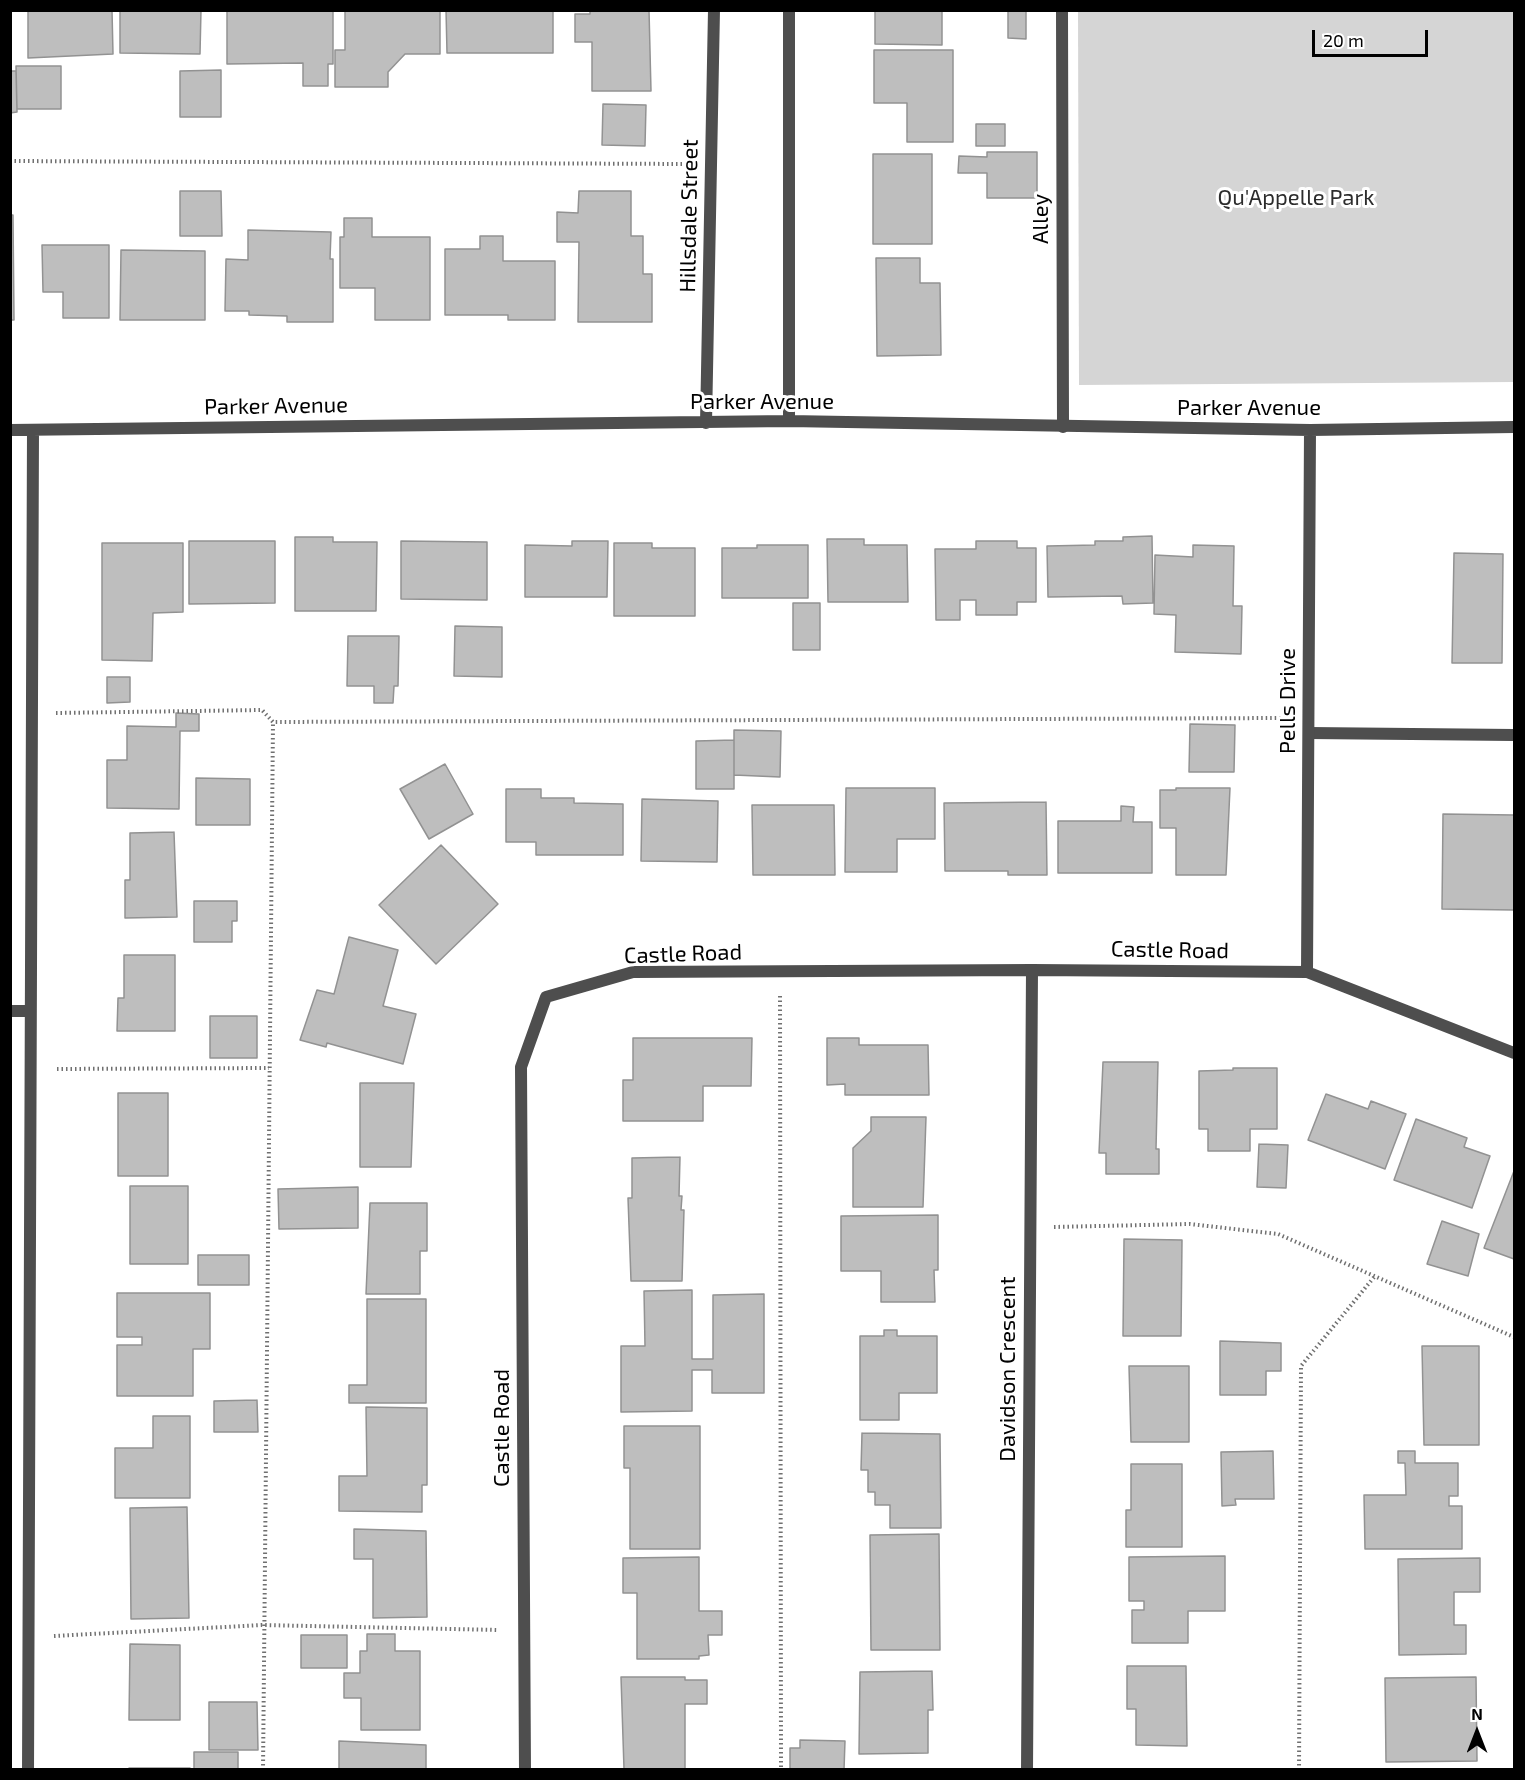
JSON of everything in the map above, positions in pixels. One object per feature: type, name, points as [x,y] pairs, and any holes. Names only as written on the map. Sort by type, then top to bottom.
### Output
[{"type":"street","name":"Hillsdale Street","points":[[706,423],[714,10]]},
{"type":"street","points":[[789,10],[789,421]]},
{"type":"street","name":"Alley","points":[[1062,10],[1063,427]]},
{"type":"street","name":"Parker Avenue","points":[[10,430],[789,421],[1310,430],[1515,427]]},
{"type":"street","points":[[28,1770],[29,1011],[33,430]]},
{"type":"street","name":"Pells Drive","points":[[1307,972],[1310,430]]},
{"type":"street","points":[[1309,733],[1515,735]]},
{"type":"street","name":"Castle Road","points":[[525,1770],[521,1066],[546,997],[633,972],[1032,970],[1307,972],[1515,1053]]},
{"type":"street","name":"Davidson Crescent","points":[[1027,1770],[1032,970]]},
{"type":"street","points":[[10,1011],[29,1011]]},
{"type":"path","points":[[10,161],[711,164]]},
{"type":"path","points":[[32,713],[262,710],[273,722],[262,1624],[263,1770]]},
{"type":"path","points":[[273,722],[1309,718]]},
{"type":"path","points":[[780,972],[781,1770]]},
{"type":"path","points":[[29,1069],[269,1068]]},
{"type":"path","points":[[1030,1228],[1190,1224],[1278,1234],[1515,1337]]},
{"type":"path","points":[[1299,1770],[1301,1366],[1375,1276]]},
{"type":"path","points":[[28,1637],[262,1624],[524,1631]]},
{"type":"green space","name":"Qu'Appelle Park","points":[[1078,11],[1514,11],[1514,382],[1079,385]]},
{"type":"building","points":[[28,10],[112,10],[113,54],[28,58]]},
{"type":"building","points":[[120,10],[201,10],[200,54],[120,53]]},
{"type":"building","points":[[227,10],[333,10],[333,64],[328,64],[328,86],[303,86],[303,63],[227,64]]},
{"type":"building","points":[[345,10],[440,10],[440,54],[405,54],[388,72],[388,87],[335,87],[335,50],[345,50]]},
{"type":"building","points":[[446,10],[553,10],[553,53],[447,53]]},
{"type":"building","points":[[590,10],[649,10],[651,91],[592,91],[592,42],[575,42],[575,14],[590,14]]},
{"type":"building","points":[[875,10],[942,10],[942,45],[875,44]]},
{"type":"building","points":[[1008,10],[1026,10],[1026,39],[1008,38]]},
{"type":"building","points":[[874,50],[953,50],[953,142],[907,142],[907,103],[874,103]]},
{"type":"building","points":[[16,66],[61,66],[61,109],[17,109]]},
{"type":"building","points":[[221,70],[221,117],[180,117],[180,71]]},
{"type":"building","points":[[10,71],[16,71],[17,112],[10,113]]},
{"type":"building","points":[[603,104],[646,105],[645,146],[602,145]]},
{"type":"building","points":[[976,124],[1005,124],[1005,146],[976,146]]},
{"type":"building","points":[[987,152],[1037,152],[1037,198],[987,198],[987,173],[958,173],[959,156],[987,157]]},
{"type":"building","points":[[873,154],[932,154],[932,244],[873,244]]},
{"type":"building","points":[[180,191],[221,191],[222,236],[180,236]]},
{"type":"building","points":[[579,191],[631,191],[631,236],[643,236],[643,274],[652,274],[652,322],[578,322],[579,242],[557,242],[557,212],[578,213]]},
{"type":"building","points":[[10,215],[13,215],[14,320],[10,320]]},
{"type":"building","points":[[344,218],[372,218],[372,237],[430,237],[430,320],[375,320],[375,288],[340,288],[340,237],[344,237]]},
{"type":"building","points":[[248,230],[331,232],[333,322],[287,322],[287,316],[249,315],[249,311],[225,311],[226,259],[248,260]]},
{"type":"building","points":[[480,236],[503,236],[503,261],[555,261],[555,320],[508,320],[508,315],[445,315],[445,249],[480,249]]},
{"type":"building","points":[[42,245],[109,245],[109,318],[63,318],[63,292],[43,292]]},
{"type":"building","points":[[121,250],[205,251],[205,320],[120,320]]},
{"type":"building","points":[[876,258],[920,258],[920,283],[940,283],[941,355],[877,356]]},
{"type":"building","points":[[1152,536],[1153,603],[1123,604],[1122,596],[1048,597],[1047,546],[1095,545],[1095,541],[1123,541],[1123,537]]},
{"type":"building","points":[[295,537],[333,537],[333,542],[377,542],[376,611],[295,611]]},
{"type":"building","points":[[827,539],[864,539],[864,545],[907,545],[908,602],[828,602]]},
{"type":"building","points":[[189,541],[275,541],[275,603],[189,604]]},
{"type":"building","points":[[401,541],[487,542],[487,600],[401,599]]},
{"type":"building","points":[[572,541],[608,541],[607,597],[525,597],[525,545],[572,546]]},
{"type":"building","points":[[976,541],[1017,541],[1017,548],[1036,548],[1036,602],[1017,602],[1017,615],[976,615],[976,600],[960,600],[960,620],[936,620],[935,549],[976,549]]},
{"type":"building","points":[[102,543],[183,543],[183,612],[153,613],[152,661],[102,660]]},
{"type":"building","points":[[614,543],[652,543],[652,548],[695,548],[695,616],[614,616]]},
{"type":"building","points":[[757,545],[808,545],[808,598],[722,598],[722,548],[757,548]]},
{"type":"building","points":[[1193,545],[1234,546],[1233,606],[1242,606],[1241,654],[1175,652],[1176,615],[1154,614],[1155,555],[1193,557]]},
{"type":"building","points":[[1454,553],[1503,554],[1502,663],[1452,663]]},
{"type":"building","points":[[793,603],[820,603],[820,650],[793,650]]},
{"type":"building","points":[[455,626],[502,627],[502,677],[454,676]]},
{"type":"building","points":[[348,636],[399,636],[398,686],[394,686],[393,703],[374,703],[374,686],[347,686]]},
{"type":"building","points":[[107,677],[130,677],[130,702],[107,703]]},
{"type":"building","points":[[176,713],[199,714],[199,731],[180,731],[179,809],[107,808],[107,760],[127,760],[127,726],[176,727]]},
{"type":"building","points":[[1190,724],[1235,725],[1234,772],[1189,772]]},
{"type":"building","points":[[734,730],[781,731],[780,777],[734,775]]},
{"type":"building","points":[[734,740],[734,789],[696,789],[696,741]]},
{"type":"building","points":[[445,764],[473,814],[429,839],[400,789]]},
{"type":"building","points":[[196,778],[250,779],[250,825],[196,825]]},
{"type":"building","points":[[846,788],[935,788],[935,839],[897,839],[897,872],[845,872]]},
{"type":"building","points":[[1176,788],[1230,788],[1226,875],[1176,875],[1176,828],[1160,828],[1160,790],[1176,790]]},
{"type":"building","points":[[506,789],[541,789],[541,798],[574,798],[574,803],[623,804],[623,855],[536,855],[536,842],[506,842]]},
{"type":"building","points":[[642,799],[718,801],[717,862],[641,861]]},
{"type":"building","points":[[1046,802],[1047,875],[1008,875],[1008,871],[945,871],[944,803]]},
{"type":"building","points":[[752,805],[834,805],[835,875],[753,875]]},
{"type":"building","points":[[1121,806],[1134,807],[1133,822],[1152,822],[1152,873],[1058,873],[1058,821],[1121,821]]},
{"type":"building","points":[[1443,814],[1514,815],[1514,910],[1442,909]]},
{"type":"building","points":[[174,832],[177,917],[125,918],[125,880],[130,880],[130,833]]},
{"type":"building","points":[[441,845],[498,904],[436,964],[379,905]]},
{"type":"building","points":[[194,901],[237,901],[237,921],[232,921],[232,942],[194,942]]},
{"type":"building","points":[[349,937],[398,950],[383,1006],[416,1014],[403,1064],[327,1043],[326,1047],[300,1040],[317,990],[334,994]]},
{"type":"building","points":[[124,955],[175,955],[175,1031],[117,1031],[118,998],[124,998]]},
{"type":"building","points":[[210,1016],[257,1016],[257,1058],[210,1058]]},
{"type":"building","points":[[633,1038],[752,1038],[751,1086],[703,1086],[703,1121],[623,1121],[623,1080],[633,1080]]},
{"type":"building","points":[[827,1038],[859,1038],[859,1045],[928,1045],[929,1095],[845,1095],[845,1084],[827,1085]]},
{"type":"building","points":[[1103,1062],[1158,1062],[1156,1149],[1159,1149],[1159,1174],[1106,1174],[1106,1153],[1099,1153]]},
{"type":"building","points":[[1233,1068],[1277,1068],[1277,1129],[1250,1129],[1250,1151],[1208,1151],[1208,1129],[1199,1129],[1199,1071],[1233,1070]]},
{"type":"building","points":[[360,1083],[414,1083],[411,1167],[360,1167]]},
{"type":"building","points":[[118,1093],[168,1093],[168,1176],[118,1176]]},
{"type":"building","points":[[1326,1094],[1368,1109],[1371,1101],[1406,1114],[1385,1169],[1308,1140]]},
{"type":"building","points":[[871,1117],[926,1117],[923,1207],[853,1207],[853,1148],[871,1131]]},
{"type":"building","points":[[1416,1119],[1467,1138],[1464,1147],[1490,1156],[1472,1208],[1394,1180]]},
{"type":"building","points":[[1259,1144],[1288,1145],[1286,1188],[1257,1187]]},
{"type":"building","points":[[680,1157],[679,1196],[682,1196],[681,1210],[684,1210],[682,1281],[631,1281],[628,1198],[632,1198],[632,1158]]},
{"type":"building","points":[[1514,1171],[1514,1259],[1484,1248]]},
{"type":"building","points":[[130,1186],[188,1186],[188,1264],[130,1264]]},
{"type":"building","points":[[358,1187],[358,1228],[279,1229],[278,1189]]},
{"type":"building","points":[[370,1203],[427,1203],[427,1251],[420,1251],[420,1294],[366,1294]]},
{"type":"building","points":[[938,1215],[938,1270],[934,1270],[935,1302],[881,1302],[881,1271],[841,1271],[841,1216]]},
{"type":"building","points":[[1442,1221],[1479,1234],[1468,1276],[1427,1264]]},
{"type":"building","points":[[1124,1239],[1182,1240],[1181,1336],[1123,1336]]},
{"type":"building","points":[[198,1255],[249,1255],[249,1285],[198,1285]]},
{"type":"building","points":[[692,1290],[692,1359],[713,1359],[713,1295],[764,1294],[764,1393],[712,1393],[712,1370],[692,1370],[692,1411],[621,1412],[621,1346],[645,1346],[644,1291]]},
{"type":"building","points":[[117,1293],[210,1293],[210,1349],[193,1349],[193,1396],[117,1396],[117,1345],[142,1345],[142,1337],[117,1337]]},
{"type":"building","points":[[367,1299],[426,1299],[426,1403],[349,1403],[349,1385],[367,1385]]},
{"type":"building","points":[[884,1330],[897,1330],[897,1336],[937,1336],[937,1393],[899,1393],[899,1420],[860,1420],[860,1336],[884,1336]]},
{"type":"building","points":[[1220,1341],[1281,1343],[1281,1371],[1266,1371],[1266,1395],[1220,1395]]},
{"type":"building","points":[[1422,1346],[1479,1346],[1479,1445],[1424,1445]]},
{"type":"building","points":[[1129,1366],[1189,1366],[1189,1442],[1131,1442]]},
{"type":"building","points":[[257,1400],[258,1432],[214,1432],[214,1401]]},
{"type":"building","points":[[366,1407],[427,1408],[427,1485],[422,1485],[422,1512],[339,1511],[339,1476],[367,1476]]},
{"type":"building","points":[[153,1416],[190,1416],[190,1498],[115,1498],[115,1448],[153,1448]]},
{"type":"building","points":[[624,1426],[700,1426],[700,1549],[630,1549],[630,1468],[624,1468]]},
{"type":"building","points":[[862,1433],[940,1434],[941,1528],[890,1528],[890,1505],[875,1505],[875,1492],[868,1492],[868,1470],[861,1470]]},
{"type":"building","points":[[1273,1451],[1274,1499],[1235,1499],[1236,1505],[1222,1506],[1221,1452]]},
{"type":"building","points":[[1398,1451],[1415,1451],[1415,1463],[1458,1463],[1458,1496],[1449,1496],[1449,1506],[1462,1506],[1462,1549],[1365,1549],[1364,1495],[1406,1495],[1405,1463],[1398,1463]]},
{"type":"building","points":[[1131,1464],[1182,1464],[1182,1547],[1126,1547],[1126,1510],[1131,1510]]},
{"type":"building","points":[[187,1507],[189,1618],[131,1619],[130,1508]]},
{"type":"building","points":[[354,1529],[426,1531],[427,1617],[373,1618],[373,1559],[354,1559]]},
{"type":"building","points":[[939,1534],[940,1650],[871,1650],[870,1535]]},
{"type":"building","points":[[1225,1556],[1225,1611],[1188,1611],[1188,1643],[1132,1643],[1132,1610],[1144,1610],[1144,1601],[1129,1601],[1129,1557]]},
{"type":"building","points":[[699,1557],[699,1611],[722,1611],[722,1635],[708,1635],[709,1655],[699,1656],[699,1659],[637,1659],[637,1593],[623,1593],[623,1558]]},
{"type":"building","points":[[1480,1558],[1480,1592],[1454,1592],[1454,1625],[1466,1625],[1466,1654],[1399,1655],[1398,1559]]},
{"type":"building","points":[[367,1634],[395,1634],[395,1651],[420,1651],[420,1730],[361,1730],[361,1698],[344,1698],[344,1673],[360,1673],[360,1651],[367,1651]]},
{"type":"building","points":[[301,1635],[347,1635],[347,1668],[301,1668]]},
{"type":"building","points":[[130,1644],[180,1645],[180,1720],[129,1720]]},
{"type":"building","points":[[1127,1666],[1186,1666],[1187,1746],[1136,1745],[1136,1709],[1127,1709]]},
{"type":"building","points":[[932,1671],[933,1710],[928,1710],[928,1753],[859,1754],[860,1672]]},
{"type":"building","points":[[621,1677],[685,1677],[685,1680],[707,1680],[707,1704],[685,1704],[685,1769],[624,1769]]},
{"type":"building","points":[[1476,1677],[1477,1761],[1386,1762],[1385,1678]]},
{"type":"building","points":[[209,1702],[257,1702],[258,1750],[209,1750]]},
{"type":"building","points":[[800,1740],[845,1741],[844,1770],[790,1769],[790,1748],[800,1748]]},
{"type":"building","points":[[339,1741],[426,1745],[426,1770],[339,1770]]},
{"type":"building","points":[[194,1752],[238,1752],[238,1770],[194,1770]]},
{"type":"building","points":[[129,1768],[190,1768],[190,1770],[129,1770]]}]
